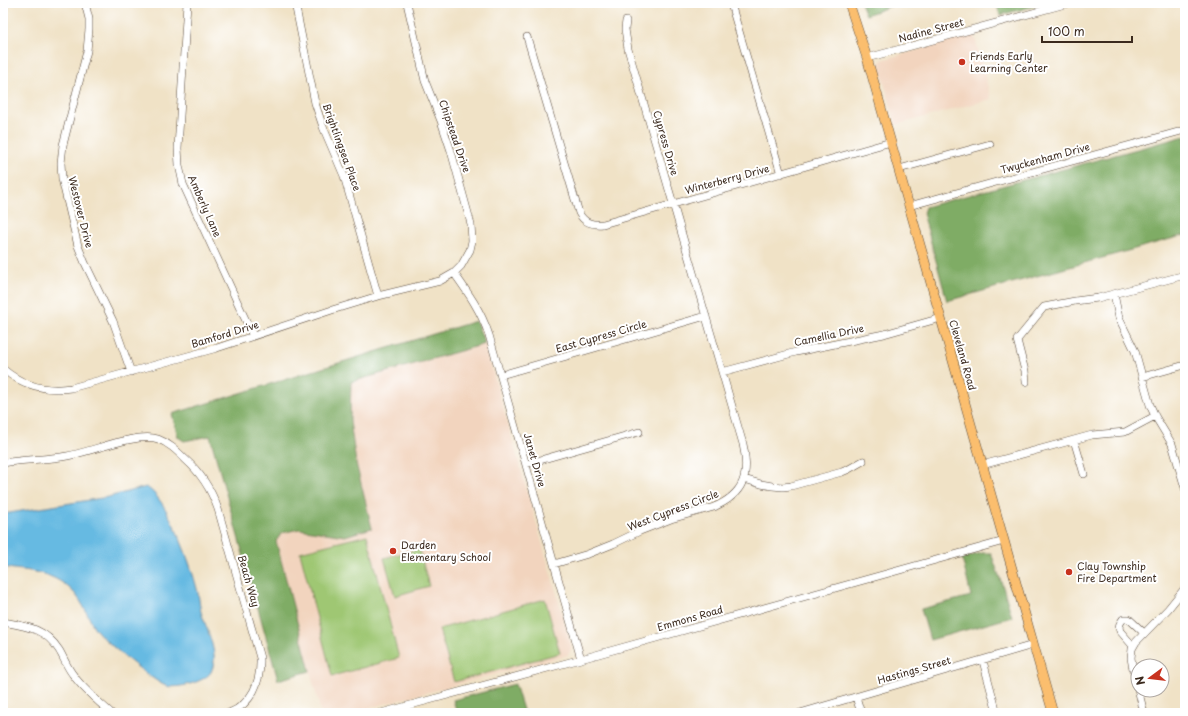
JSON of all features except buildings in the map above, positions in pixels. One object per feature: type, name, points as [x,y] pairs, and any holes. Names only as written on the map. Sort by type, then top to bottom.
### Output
[{"type":"main road","name":"Cleveland Road","points":[[849,3],[867,58],[899,169],[1053,713]]},
{"type":"street","name":"Westover Drive","points":[[86,3],[89,19],[89,39],[63,145],[61,163],[62,179],[78,246],[84,263],[113,321],[131,372]]},
{"type":"street","name":"Amberly Lane","points":[[187,3],[178,148],[179,165],[186,189],[253,336]]},
{"type":"street","name":"Brightlingsea Place","points":[[294,3],[315,103],[323,127],[344,176],[378,296]]},
{"type":"street","name":"Chipstead Drive","points":[[407,3],[423,77],[452,151],[471,224],[472,241],[470,250],[461,266],[454,273]]},
{"type":"street","name":"Nadine Street","points":[[867,58],[1070,3]]},
{"type":"street","points":[[731,4],[781,174]]},
{"type":"street","name":"Cypress Drive","points":[[626,21],[625,29],[628,49],[743,444],[746,456],[744,479]]},
{"type":"street","name":"Winterberry Drive","points":[[527,37],[577,207],[585,222],[591,224],[603,224],[891,142]]},
{"type":"street","name":"Twyckenham Drive","points":[[909,206],[1185,130]]},
{"type":"street","points":[[899,169],[990,144]]},
{"type":"street","name":"Bamford Drive","points":[[3,369],[18,380],[28,384],[38,387],[62,390],[217,348],[378,296],[440,281],[454,273]]},
{"type":"street","name":"Janet Drive","points":[[454,273],[470,295],[481,315],[489,335],[581,659]]},
{"type":"street","points":[[1026,382],[1025,371],[1017,340],[1044,307],[1114,294],[1185,275]]},
{"type":"street","points":[[1114,294],[1120,318],[1136,351],[1150,405],[1182,465],[1185,488]]},
{"type":"street","name":"East Cypress Circle","points":[[501,375],[706,316]]},
{"type":"street","name":"Camellia Drive","points":[[722,372],[796,352],[884,334],[941,318]]},
{"type":"street","points":[[1142,377],[1185,365]]},
{"type":"street","points":[[982,465],[1098,434],[1125,432],[1155,416]]},
{"type":"street","points":[[526,464],[639,432]]},
{"type":"street","name":"Beach Way","points":[[3,463],[66,456],[141,437],[149,437],[160,440],[170,446],[200,474],[215,500],[260,658],[260,673],[254,690],[244,703],[229,713]]},
{"type":"street","points":[[1074,440],[1084,474]]},
{"type":"street","points":[[744,479],[772,486],[792,486],[845,470],[863,460]]},
{"type":"street","name":"West Cypress Circle","points":[[554,564],[588,554],[640,531],[665,522],[714,507],[734,494],[744,479]]},
{"type":"street","name":"Emmons Road","points":[[381,713],[1004,541]]},
{"type":"street","points":[[1144,713],[1131,658],[1133,646],[1185,588]]},
{"type":"street","points":[[1133,646],[1120,631],[1119,625],[1121,622],[1126,618],[1130,619],[1144,633]]},
{"type":"street","points":[[3,622],[31,627],[46,635],[59,650],[69,670],[75,678],[111,713]]},
{"type":"street","name":"Hastings Street","points":[[800,713],[1033,645]]},
{"type":"street","points":[[983,660],[997,713]]},
{"type":"street","points":[[856,696],[861,713]]},
{"type":"shaded area","points":[[974,34],[991,99],[896,125],[879,64],[882,60]]},
{"type":"shaded area","name":"Darden Elementary School","points":[[476,321],[485,344],[572,648],[568,655],[350,713],[321,713],[310,671],[278,680],[210,436]]},
{"type":"green space","points":[[861,3],[899,3],[866,15]]},
{"type":"green space","points":[[996,3],[1038,3],[1039,5],[1000,15]]},
{"type":"green space","points":[[1185,136],[1185,235],[947,301],[923,213],[925,207]]},
{"type":"green space","points":[[476,321],[485,344],[351,382],[350,421],[356,463],[372,528],[345,536],[299,529],[282,533],[276,541],[310,671],[278,680],[210,436],[184,441],[178,437],[172,414]]},
{"type":"green space","points":[[367,535],[399,658],[332,676],[300,552]]},
{"type":"green space","points":[[419,549],[429,586],[395,596],[384,558]]},
{"type":"green space","points":[[982,553],[991,553],[1012,617],[930,640],[921,609],[971,596],[962,558]]},
{"type":"green space","points":[[545,599],[560,653],[454,682],[439,629]]},
{"type":"green space","points":[[515,684],[524,713],[457,713],[453,700]]},
{"type":"water","points":[[146,487],[154,493],[162,503],[177,531],[193,575],[198,592],[201,612],[210,636],[213,650],[214,662],[208,676],[197,682],[183,686],[171,687],[159,683],[116,650],[94,627],[73,591],[64,584],[50,576],[40,573],[3,566],[3,514],[108,497]]},
{"type":"place","name":"Friends Early Learning Center","points":[[962,62]]},
{"type":"place","name":"Darden Elementary School","points":[[393,551]]},
{"type":"place","name":"Clay Township Fire Department","points":[[1069,572]]}]
